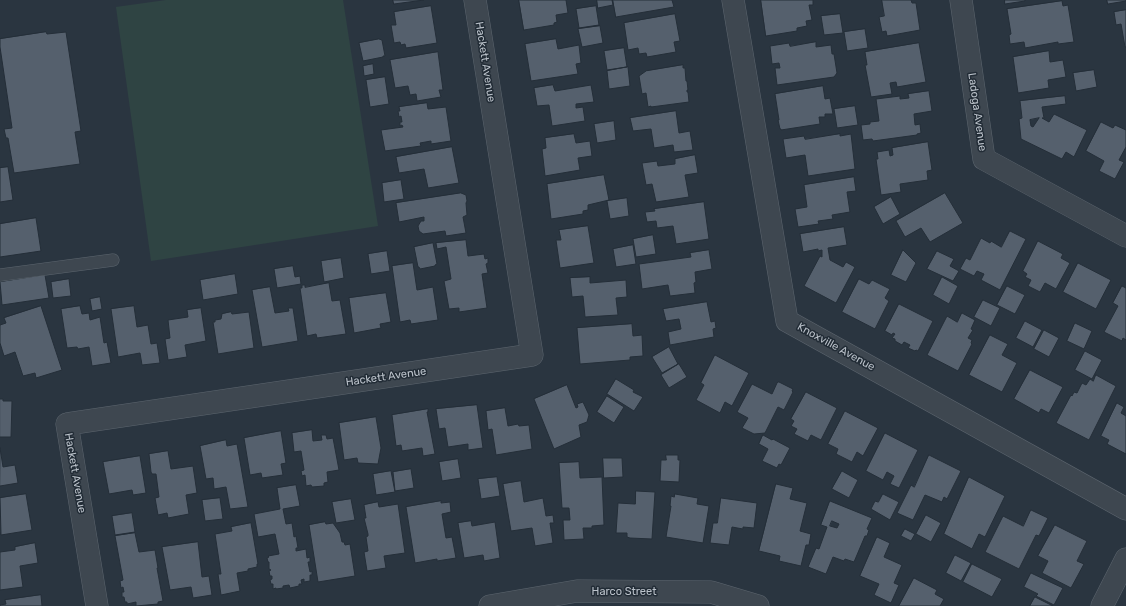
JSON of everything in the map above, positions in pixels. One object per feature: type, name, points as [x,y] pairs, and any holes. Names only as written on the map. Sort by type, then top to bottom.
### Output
[{"type":"street","name":"Hackett Avenue","points":[[97,606],[66,424],[532,355],[475,0]]},
{"type":"street","name":"Knoxville Avenue","points":[[733,0],[788,320],[1126,509]]},
{"type":"street","name":"Ladoga Avenue","points":[[961,0],[984,159],[1126,236]]},
{"type":"street","points":[[1102,606],[1126,559]]},
{"type":"street","name":"Harco Street","points":[[490,606],[577,591],[711,592],[758,606]]},
{"type":"lane","points":[[0,275],[113,260]]},
{"type":"green space","points":[[166,0],[343,0],[378,226],[151,261],[116,7]]},
{"type":"building","points":[[393,0],[424,0],[394,4]]},
{"type":"building","points":[[519,0],[566,0],[568,13],[556,15],[557,22],[554,23],[554,25],[524,30]]},
{"type":"building","points":[[597,0],[612,0],[613,5],[598,8]]},
{"type":"building","points":[[613,0],[672,0],[674,7],[616,17]]},
{"type":"building","points":[[761,0],[813,0],[813,5],[809,5],[812,20],[806,21],[807,26],[797,28],[797,31],[766,36]]},
{"type":"building","points":[[882,0],[911,0],[912,3],[916,3],[920,30],[887,36],[886,31],[882,32],[879,17],[884,16]]},
{"type":"building","points":[[1005,0],[1025,0],[1025,1],[1005,4]]},
{"type":"building","points":[[1107,0],[1126,0],[1126,1],[1108,4]]},
{"type":"building","points":[[1062,1],[1063,6],[1068,5],[1074,42],[1058,44],[1058,42],[1025,48],[1024,42],[1010,44],[1009,35],[1011,34],[1007,9]]},
{"type":"building","points":[[431,6],[437,43],[406,48],[405,44],[401,45],[400,42],[394,43],[391,25],[396,25],[394,12]]},
{"type":"building","points":[[596,6],[599,25],[579,28],[576,9]]},
{"type":"building","points":[[1126,10],[1125,47],[1121,24],[1116,25],[1114,12]]},
{"type":"building","points":[[675,14],[680,41],[674,42],[676,52],[647,57],[646,53],[639,54],[638,48],[628,50],[624,23]]},
{"type":"building","points":[[840,14],[843,33],[824,35],[821,16]]},
{"type":"building","points":[[600,26],[603,43],[582,47],[578,29]]},
{"type":"building","points":[[865,29],[868,48],[847,51],[844,32]]},
{"type":"building","points":[[46,32],[47,34],[66,32],[81,131],[75,132],[80,164],[14,173],[8,138],[6,138],[4,129],[12,128],[0,39]]},
{"type":"building","points":[[379,39],[382,40],[385,56],[363,61],[359,43]]},
{"type":"building","points":[[556,39],[558,49],[579,45],[581,63],[576,64],[578,74],[531,81],[525,44]]},
{"type":"building","points":[[816,42],[816,47],[831,45],[837,73],[834,77],[777,85],[775,68],[780,68],[779,63],[772,64],[770,46],[789,43],[790,46]]},
{"type":"building","points":[[919,43],[926,82],[897,87],[896,82],[890,83],[892,94],[871,97],[865,65],[867,65],[865,52]]},
{"type":"building","points":[[624,48],[627,67],[607,70],[604,51]]},
{"type":"building","points":[[1049,51],[1050,62],[1063,60],[1066,77],[1048,80],[1049,88],[1018,93],[1013,57]]},
{"type":"building","points":[[438,52],[443,90],[439,90],[441,97],[417,101],[416,94],[410,95],[408,86],[395,88],[390,60]]},
{"type":"building","points":[[373,64],[374,74],[364,76],[363,66]]},
{"type":"building","points":[[683,65],[683,68],[685,68],[689,102],[648,107],[646,93],[642,94],[639,76],[646,71]]},
{"type":"building","points":[[628,67],[630,86],[609,89],[607,71]]},
{"type":"building","points":[[1094,70],[1097,87],[1076,91],[1073,73]]},
{"type":"building","points":[[385,77],[389,104],[370,107],[366,80]]},
{"type":"building","points":[[553,85],[555,91],[591,85],[594,102],[576,104],[576,108],[583,107],[585,121],[552,126],[549,105],[537,106],[534,88]]},
{"type":"building","points":[[823,86],[825,99],[830,98],[833,114],[825,114],[825,117],[819,117],[820,124],[781,130],[778,120],[775,94]]},
{"type":"building","points":[[929,91],[932,111],[914,114],[915,125],[920,124],[921,133],[917,135],[873,141],[872,139],[863,140],[861,125],[879,121],[876,99],[900,96],[900,99],[909,98],[908,94]]},
{"type":"building","points":[[1065,96],[1066,104],[1042,107],[1044,118],[1042,118],[1049,122],[1054,114],[1087,130],[1074,157],[1066,152],[1062,159],[1021,139],[1019,119],[1022,118],[1020,101]],"holes":[[[1039,118],[1033,127],[1031,126],[1030,120]]]},
{"type":"building","points":[[427,103],[428,109],[446,107],[451,141],[431,144],[431,141],[420,143],[421,146],[385,151],[381,130],[403,127],[402,125],[400,126],[400,122],[402,122],[401,116],[399,117],[399,107]]},
{"type":"building","points":[[855,106],[858,125],[837,128],[834,109]]},
{"type":"building","points":[[676,111],[679,133],[690,131],[693,150],[674,152],[673,145],[654,148],[651,129],[633,131],[630,118]]},
{"type":"building","points":[[614,121],[616,140],[597,143],[594,124]]},
{"type":"building","points":[[1101,122],[1113,128],[1115,125],[1126,130],[1126,147],[1119,160],[1124,162],[1115,179],[1099,171],[1104,161],[1086,151]]},
{"type":"building","points":[[574,134],[576,143],[590,141],[592,156],[578,158],[580,170],[545,176],[542,149],[546,148],[545,138]]},
{"type":"building","points":[[840,134],[840,136],[851,134],[855,169],[808,176],[805,155],[786,158],[783,139],[804,136],[805,139]]},
{"type":"building","points":[[928,142],[932,170],[927,171],[928,180],[900,184],[901,192],[881,195],[876,159],[878,159],[877,152],[889,150],[890,156],[893,155],[892,148]]},
{"type":"building","points":[[452,147],[459,183],[428,188],[424,169],[399,173],[396,157]]},
{"type":"building","points":[[695,155],[698,173],[685,175],[689,197],[656,202],[652,184],[646,185],[642,163],[657,161],[658,166],[675,164],[675,159]]},
{"type":"building","points":[[8,167],[13,200],[0,202],[0,168]]},
{"type":"building","points":[[604,175],[609,200],[588,205],[588,210],[583,211],[583,214],[551,219],[547,184]]},
{"type":"building","points":[[854,177],[856,191],[847,192],[850,212],[832,215],[833,219],[818,221],[819,224],[798,227],[795,209],[807,207],[804,185]]},
{"type":"building","points":[[401,180],[404,199],[384,202],[382,183]]},
{"type":"building","points":[[461,193],[466,195],[467,201],[467,215],[463,217],[466,233],[446,236],[445,231],[423,234],[419,231],[418,226],[421,221],[424,221],[424,217],[399,222],[396,203]]},
{"type":"building","points":[[945,193],[963,223],[930,242],[921,228],[905,237],[896,221]]},
{"type":"building","points":[[891,197],[900,214],[883,224],[874,207]]},
{"type":"building","points":[[627,198],[629,216],[610,219],[607,201]]},
{"type":"building","points":[[704,202],[709,239],[676,244],[673,226],[657,228],[656,221],[647,222],[645,212],[655,211],[654,209]]},
{"type":"building","points":[[36,218],[41,251],[0,257],[0,224]]},
{"type":"building","points":[[588,226],[594,263],[560,268],[556,240],[561,240],[559,230]]},
{"type":"building","points":[[844,227],[847,245],[828,248],[830,260],[843,267],[846,262],[855,267],[836,303],[804,286],[820,256],[822,257],[822,250],[818,251],[818,249],[803,252],[800,234]]},
{"type":"building","points":[[1010,231],[1026,239],[1000,290],[981,280],[984,274],[977,271],[974,276],[960,269],[966,258],[970,260],[981,238],[990,243],[991,241],[1001,247]]},
{"type":"building","points":[[653,235],[656,254],[636,257],[633,239]]},
{"type":"building","points":[[466,240],[468,256],[484,254],[485,259],[488,258],[488,263],[486,264],[488,273],[482,274],[487,308],[459,312],[459,308],[449,309],[444,281],[451,279],[446,247],[437,249],[436,243]]},
{"type":"building","points":[[1038,241],[1063,254],[1061,258],[1070,263],[1056,289],[1045,283],[1040,292],[1028,286],[1031,280],[1025,277],[1027,274],[1023,271]]},
{"type":"building","points":[[433,243],[437,264],[435,266],[420,269],[418,267],[414,247]]},
{"type":"building","points":[[633,245],[636,264],[616,267],[613,249]]},
{"type":"building","points":[[709,250],[712,269],[695,272],[695,293],[670,296],[668,285],[642,289],[639,264],[691,257],[690,253]]},
{"type":"building","points":[[903,250],[916,263],[906,282],[891,275]]},
{"type":"building","points":[[387,251],[390,271],[371,274],[368,254]]},
{"type":"building","points":[[937,251],[954,259],[950,266],[959,271],[953,281],[927,269]]},
{"type":"building","points":[[341,258],[344,278],[324,282],[321,261]]},
{"type":"building","points":[[413,263],[417,290],[433,287],[438,320],[411,324],[410,320],[400,322],[392,266]]},
{"type":"building","points":[[1078,263],[1111,280],[1096,309],[1063,292]]},
{"type":"building","points":[[293,266],[295,277],[300,276],[301,284],[277,288],[274,269]]},
{"type":"building","points":[[235,274],[238,294],[203,300],[200,280]]},
{"type":"building","points":[[45,275],[49,298],[2,305],[0,282]]},
{"type":"building","points":[[590,277],[590,283],[626,280],[627,297],[616,298],[618,315],[585,317],[583,296],[572,297],[570,278]]},
{"type":"building","points":[[942,277],[958,286],[949,304],[933,295]]},
{"type":"building","points":[[69,279],[71,296],[53,298],[51,282]]},
{"type":"building","points":[[859,279],[869,284],[872,280],[890,289],[885,298],[889,301],[875,329],[842,312]]},
{"type":"building","points":[[329,283],[332,301],[340,300],[346,334],[317,338],[316,334],[307,336],[300,288],[302,288],[302,285],[305,285],[305,287]]},
{"type":"building","points":[[1007,286],[1025,295],[1015,314],[997,305]]},
{"type":"building","points":[[1122,286],[1126,288],[1126,340],[1123,338],[1122,341],[1104,332],[1118,306],[1113,303]]},
{"type":"building","points":[[270,287],[275,313],[289,311],[288,308],[293,308],[298,341],[262,347],[252,290]]},
{"type":"building","points":[[386,293],[391,322],[380,324],[381,328],[354,333],[349,298]]},
{"type":"building","points":[[100,297],[102,309],[92,311],[90,299]]},
{"type":"building","points":[[983,300],[1000,308],[991,326],[974,317]]},
{"type":"building","points":[[707,302],[711,322],[715,321],[716,328],[713,329],[714,337],[670,345],[668,332],[681,329],[679,319],[666,321],[663,309]]},
{"type":"building","points":[[899,304],[933,321],[918,351],[908,348],[910,345],[904,342],[902,345],[895,341],[895,339],[892,338],[895,334],[893,333],[892,335],[885,331]]},
{"type":"building","points":[[41,306],[62,370],[36,378],[35,373],[23,376],[15,352],[4,356],[0,343],[0,325],[6,323],[4,318]]},
{"type":"building","points":[[80,306],[82,314],[89,313],[90,320],[100,317],[104,343],[107,342],[111,363],[92,366],[89,347],[78,349],[77,347],[67,348],[61,309]]},
{"type":"building","points":[[134,306],[137,327],[148,325],[151,344],[157,343],[160,363],[142,365],[140,353],[118,357],[111,309]]},
{"type":"building","points":[[201,308],[206,341],[185,345],[187,357],[168,360],[165,339],[170,338],[168,320],[188,317],[187,310]]},
{"type":"building","points":[[231,312],[232,314],[249,312],[254,348],[218,354],[213,322],[221,319],[222,314]]},
{"type":"building","points":[[962,313],[975,320],[971,329],[973,330],[968,338],[972,340],[972,344],[958,371],[927,355],[947,316],[957,322]]},
{"type":"building","points":[[1025,321],[1042,330],[1033,347],[1016,338]]},
{"type":"building","points":[[1075,323],[1092,331],[1084,349],[1067,341]]},
{"type":"building","points":[[632,324],[633,336],[642,335],[643,356],[630,357],[630,360],[580,364],[577,328]]},
{"type":"building","points":[[1044,330],[1059,338],[1049,357],[1034,349]]},
{"type":"building","points":[[990,335],[1008,344],[1002,355],[1017,363],[1002,392],[969,375]]},
{"type":"building","points":[[669,347],[678,364],[662,373],[652,357]]},
{"type":"building","points":[[1085,351],[1102,360],[1092,379],[1075,370]]},
{"type":"building","points":[[715,355],[749,373],[732,406],[725,402],[720,413],[696,400],[704,385],[701,383]]},
{"type":"building","points":[[679,364],[687,377],[669,388],[661,375]]},
{"type":"building","points":[[1030,370],[1063,387],[1049,413],[1041,409],[1039,413],[1014,399]]},
{"type":"building","points":[[1096,375],[1116,386],[1089,440],[1056,423],[1071,395],[1072,396],[1074,392],[1077,393],[1082,383],[1086,385],[1090,379],[1093,381]]},
{"type":"building","points":[[616,379],[634,390],[633,392],[643,397],[634,411],[607,394]]},
{"type":"building","points":[[779,382],[793,389],[784,410],[778,407],[765,433],[754,434],[742,428],[748,418],[737,412],[752,384],[772,394],[777,383]]},
{"type":"building","points":[[567,385],[576,408],[578,407],[577,404],[583,402],[589,415],[587,422],[579,425],[581,437],[554,449],[534,399]]},
{"type":"building","points":[[806,392],[837,408],[821,440],[811,435],[808,441],[794,434],[797,429],[791,426],[794,421],[791,419]]},
{"type":"building","points":[[607,396],[624,407],[614,423],[597,412]]},
{"type":"building","points":[[0,399],[3,399],[3,401],[12,401],[11,437],[0,437]]},
{"type":"building","points":[[1117,403],[1124,407],[1121,413],[1126,416],[1126,454],[1107,444],[1109,440],[1101,436]]},
{"type":"building","points":[[477,405],[483,448],[468,450],[468,444],[448,447],[445,428],[439,429],[436,409]]},
{"type":"building","points":[[505,408],[508,426],[518,424],[519,426],[529,425],[532,449],[496,455],[492,429],[488,430],[486,411]]},
{"type":"building","points":[[428,409],[427,412],[435,454],[423,456],[422,448],[402,451],[401,445],[396,446],[392,415]]},
{"type":"building","points":[[845,411],[878,428],[863,456],[857,452],[852,462],[836,454],[838,449],[828,444]]},
{"type":"building","points":[[376,417],[381,448],[378,464],[358,463],[357,458],[344,460],[339,423]]},
{"type":"building","points":[[312,430],[313,441],[322,440],[321,435],[326,435],[327,439],[333,438],[339,470],[327,472],[328,482],[324,483],[324,486],[306,486],[305,475],[302,476],[301,471],[304,470],[301,451],[294,452],[292,433]]},
{"type":"building","points":[[281,431],[286,463],[281,464],[283,475],[262,478],[261,473],[250,475],[244,438]]},
{"type":"building","points":[[885,433],[918,450],[899,488],[890,484],[894,476],[887,472],[883,480],[866,471]]},
{"type":"building","points":[[763,435],[790,448],[781,465],[779,464],[777,468],[762,461],[768,449],[759,444]]},
{"type":"building","points":[[226,440],[227,446],[237,444],[248,507],[230,509],[226,487],[214,489],[213,478],[206,479],[200,446]]},
{"type":"building","points":[[0,448],[3,467],[15,465],[18,483],[0,486]]},
{"type":"building","points":[[168,451],[171,469],[193,466],[197,493],[186,495],[189,514],[168,518],[167,513],[158,515],[155,498],[159,497],[156,474],[152,474],[151,472],[149,454]]},
{"type":"building","points":[[666,455],[678,455],[678,460],[680,460],[679,482],[660,481],[661,460],[666,460]]},
{"type":"building","points":[[929,455],[961,471],[947,499],[944,497],[942,502],[925,495],[913,520],[897,513],[911,485],[914,487]]},
{"type":"building","points":[[140,456],[146,493],[133,495],[132,490],[109,494],[103,462]]},
{"type":"building","points":[[603,458],[622,458],[623,477],[604,478]]},
{"type":"building","points":[[458,459],[461,478],[442,481],[439,462]]},
{"type":"building","points":[[579,462],[580,478],[602,477],[604,525],[592,526],[592,528],[583,528],[584,539],[564,540],[563,520],[570,520],[569,508],[562,508],[559,463]]},
{"type":"building","points":[[411,469],[414,488],[395,491],[393,472]]},
{"type":"building","points":[[391,471],[395,492],[376,495],[373,474]]},
{"type":"building","points":[[842,471],[858,480],[849,498],[832,489]]},
{"type":"building","points":[[497,477],[500,496],[481,499],[478,479]]},
{"type":"building","points":[[969,477],[1005,496],[985,537],[979,534],[972,549],[944,534]]},
{"type":"building","points":[[521,481],[524,502],[543,498],[546,516],[553,515],[554,523],[550,523],[553,543],[535,546],[532,528],[511,531],[503,484]]},
{"type":"building","points":[[776,484],[793,488],[790,499],[807,503],[800,531],[811,534],[809,545],[806,545],[801,566],[779,561],[780,556],[759,551]]},
{"type":"building","points":[[296,485],[300,506],[283,509],[286,524],[292,523],[294,537],[296,536],[298,548],[296,548],[296,551],[306,549],[307,558],[310,557],[310,562],[308,562],[312,575],[310,575],[310,581],[304,582],[304,579],[301,580],[302,584],[299,584],[299,586],[290,588],[289,585],[283,586],[283,588],[273,589],[273,584],[271,584],[270,580],[272,579],[272,576],[270,576],[269,571],[271,570],[269,569],[269,562],[267,558],[269,557],[268,556],[279,554],[275,534],[258,537],[254,514],[280,509],[277,488]]},
{"type":"building","points":[[636,491],[655,492],[652,539],[630,538],[627,537],[627,533],[616,533],[618,503],[635,504]]},
{"type":"building","points":[[26,494],[32,530],[1,535],[0,498]]},
{"type":"building","points":[[675,494],[698,498],[697,504],[709,506],[703,543],[666,537],[671,506],[671,496],[674,497]]},
{"type":"building","points":[[883,494],[899,502],[890,520],[871,509],[875,501],[878,502]]},
{"type":"building","points":[[220,498],[223,519],[205,521],[202,500]]},
{"type":"building","points":[[721,498],[757,503],[754,528],[743,527],[743,529],[732,527],[729,545],[710,543],[713,523],[717,523]]},
{"type":"building","points":[[351,499],[355,520],[336,523],[332,502]]},
{"type":"building","points":[[441,501],[441,503],[450,502],[451,512],[442,514],[446,538],[452,537],[456,558],[437,561],[437,559],[415,563],[406,507]]},
{"type":"building","points":[[830,501],[872,518],[867,529],[869,530],[867,536],[865,536],[854,562],[845,559],[844,561],[833,557],[826,574],[808,567],[816,548],[819,549],[827,527],[821,525]],"holes":[[[832,521],[839,524],[837,528],[830,526]]]},
{"type":"building","points":[[378,502],[379,507],[398,504],[405,553],[384,556],[386,568],[367,571],[364,552],[368,551],[366,537],[368,534],[364,518],[366,518],[364,505]]},
{"type":"building","points":[[1031,510],[1048,518],[1039,536],[1036,535],[1019,569],[985,552],[1003,516],[1023,526]]},
{"type":"building","points":[[132,513],[135,532],[115,535],[112,516]]},
{"type":"building","points":[[926,515],[941,523],[931,542],[916,534]]},
{"type":"building","points":[[471,521],[472,526],[495,522],[500,558],[484,561],[483,555],[464,558],[458,523]]},
{"type":"building","points":[[325,522],[326,524],[333,523],[340,533],[342,542],[344,542],[345,545],[350,544],[355,576],[318,582],[309,525]]},
{"type":"building","points":[[251,523],[258,564],[257,567],[248,569],[248,571],[237,573],[240,591],[221,595],[218,574],[221,574],[215,534],[232,531],[231,527]]},
{"type":"building","points":[[1055,525],[1087,541],[1077,561],[1084,564],[1071,588],[1042,573],[1048,561],[1038,556]]},
{"type":"building","points":[[905,529],[915,534],[911,541],[901,536]]},
{"type":"building","points":[[135,533],[139,552],[155,550],[163,601],[158,602],[158,604],[136,606],[136,602],[127,604],[124,597],[122,597],[122,592],[124,592],[123,587],[121,588],[120,581],[123,580],[115,536]]},
{"type":"building","points":[[877,537],[890,543],[884,557],[902,565],[894,583],[899,585],[891,603],[874,595],[879,584],[860,576]]},
{"type":"building","points":[[198,542],[202,577],[209,576],[212,595],[193,598],[191,587],[170,590],[162,547]]},
{"type":"building","points":[[35,543],[38,563],[20,566],[23,587],[0,590],[0,552],[15,550],[15,547]]},
{"type":"building","points":[[955,555],[971,563],[961,581],[946,573]]},
{"type":"building","points":[[972,564],[1002,579],[992,597],[963,582]]},
{"type":"building","points":[[1031,573],[1063,588],[1054,605],[1036,596],[1038,594],[1024,587]]},
{"type":"building","points":[[914,578],[937,590],[935,594],[944,599],[940,606],[899,606]]},
{"type":"building","points":[[41,595],[42,606],[0,606],[6,604],[5,600]]},
{"type":"building","points":[[1035,597],[1053,606],[1030,606]]}]
